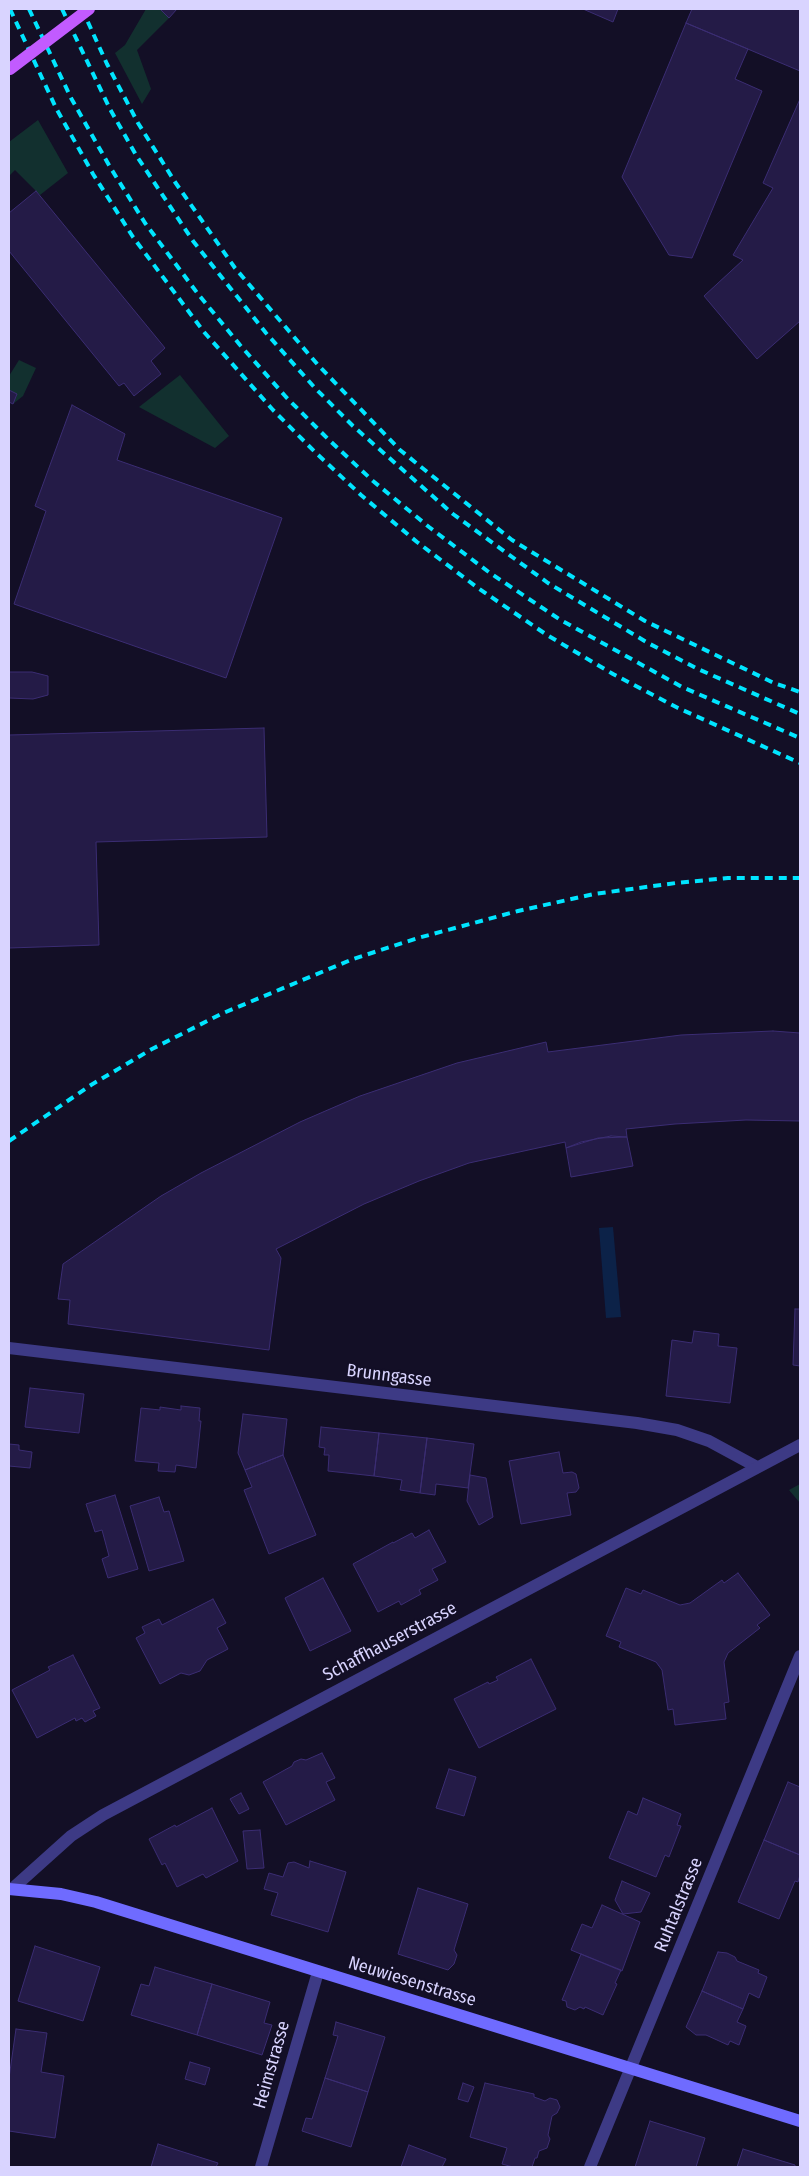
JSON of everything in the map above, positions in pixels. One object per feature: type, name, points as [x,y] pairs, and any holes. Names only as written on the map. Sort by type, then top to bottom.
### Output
[{"type":"main road","points":[[10,69],[89,9]]},
{"type":"main road","name":"Neuwiesenstrasse","points":[[10,1889],[61,1894],[96,1902],[800,2121]]},
{"type":"street","name":"Brunngasse","points":[[9,1348],[645,1424],[678,1430],[709,1441],[757,1467]]},
{"type":"street","name":"Schaffhauserstrasse","points":[[10,1889],[71,1836],[103,1815],[800,1445]]},
{"type":"street","name":"Ruhtalstrasse","points":[[590,2167],[800,1656]]},
{"type":"street","name":"Heimstrasse","points":[[260,2167],[318,1972]]},
{"type":"green space","points":[[146,9],[160,9],[169,18],[137,50],[151,89],[142,104],[115,53],[125,45]]},
{"type":"green space","points":[[38,120],[68,173],[40,195],[15,170],[9,176],[9,142]]},
{"type":"green space","points":[[19,360],[36,368],[23,396],[13,404],[17,395],[9,390],[9,376]]},
{"type":"green space","points":[[180,375],[229,436],[215,448],[139,407]]},
{"type":"green space","points":[[800,1484],[800,1503],[789,1490]]},
{"type":"water","points":[[613,1227],[621,1317],[606,1318],[599,1228]]},
{"type":"building","points":[[160,9],[177,9],[169,18]]},
{"type":"building","points":[[583,9],[618,9],[613,22]]},
{"type":"building","points":[[692,9],[800,9],[800,71],[686,23]]},
{"type":"building","points":[[686,23],[748,49],[735,79],[762,91],[692,258],[669,255],[622,177]]},
{"type":"building","points":[[800,99],[800,321],[757,359],[704,296],[743,260],[733,255],[773,188],[763,183]]},
{"type":"building","points":[[36,191],[165,348],[151,361],[161,374],[134,396],[124,383],[119,386],[9,251],[9,213]]},
{"type":"building","points":[[9,390],[17,394],[13,404],[9,402]]},
{"type":"building","points":[[72,405],[125,434],[117,460],[282,518],[226,678],[14,604],[46,511],[35,506]]},
{"type":"building","points":[[9,672],[32,672],[48,676],[48,695],[33,699],[9,698]]},
{"type":"building","points":[[264,728],[267,837],[96,842],[99,945],[9,948],[9,735]]},
{"type":"building","points":[[773,1031],[800,1033],[800,1121],[746,1120],[626,1129],[627,1137],[598,1138],[566,1148],[565,1142],[469,1163],[364,1204],[276,1249],[281,1258],[269,1350],[68,1324],[70,1300],[58,1299],[63,1264],[161,1196],[201,1173],[300,1122],[360,1096],[457,1063],[546,1042],[548,1052],[681,1035]]},
{"type":"building","points":[[611,1136],[627,1137],[633,1166],[571,1177],[566,1148],[581,1142]]},
{"type":"building","points":[[795,1309],[800,1309],[800,1366],[793,1365]]},
{"type":"building","points":[[694,1331],[719,1334],[718,1346],[737,1348],[730,1403],[666,1396],[672,1340],[692,1343]]},
{"type":"building","points":[[30,1388],[84,1394],[79,1433],[25,1427]]},
{"type":"building","points":[[181,1406],[200,1408],[199,1421],[201,1421],[196,1468],[176,1465],[175,1472],[158,1471],[159,1463],[135,1461],[141,1408],[160,1410],[160,1407],[181,1410]]},
{"type":"building","points":[[243,1414],[287,1419],[283,1455],[245,1470],[238,1453]]},
{"type":"building","points":[[321,1427],[379,1433],[374,1476],[328,1471],[329,1455],[324,1455],[325,1448],[319,1447]]},
{"type":"building","points":[[379,1433],[427,1438],[420,1493],[400,1490],[402,1480],[374,1476]]},
{"type":"building","points":[[427,1438],[474,1444],[468,1488],[436,1484],[435,1495],[420,1493]]},
{"type":"building","points":[[9,1444],[19,1445],[19,1450],[32,1452],[30,1468],[9,1466]]},
{"type":"building","points":[[559,1452],[563,1473],[572,1472],[576,1474],[579,1488],[576,1492],[567,1493],[571,1515],[521,1524],[509,1461]]},
{"type":"building","points":[[283,1455],[316,1535],[269,1554],[244,1490],[252,1487],[245,1470]]},
{"type":"building","points":[[470,1475],[486,1478],[493,1517],[479,1525],[467,1501]]},
{"type":"building","points":[[115,1495],[138,1569],[108,1578],[102,1559],[109,1556],[102,1530],[95,1532],[86,1504]]},
{"type":"building","points":[[159,1497],[164,1512],[169,1511],[184,1561],[149,1571],[130,1506]]},
{"type":"building","points":[[429,1530],[446,1562],[432,1569],[438,1580],[419,1590],[421,1594],[401,1605],[399,1601],[378,1612],[353,1564],[412,1533],[415,1538]]},
{"type":"building","points":[[738,1573],[770,1615],[757,1625],[760,1628],[728,1653],[724,1662],[729,1702],[724,1703],[726,1719],[675,1725],[673,1709],[668,1710],[662,1670],[656,1662],[619,1647],[621,1642],[606,1636],[626,1588],[641,1594],[643,1590],[680,1605],[690,1603],[722,1580],[724,1583]]},
{"type":"building","points":[[323,1578],[351,1631],[310,1651],[285,1598]]},
{"type":"building","points":[[213,1599],[226,1623],[217,1628],[228,1649],[207,1660],[200,1671],[189,1675],[181,1673],[160,1684],[136,1638],[145,1633],[142,1627],[159,1619],[162,1625]]},
{"type":"building","points":[[73,1655],[100,1708],[93,1711],[96,1716],[85,1722],[82,1718],[76,1721],[75,1718],[37,1738],[12,1690],[50,1670],[48,1667]]},
{"type":"building","points":[[531,1659],[556,1709],[479,1748],[454,1699],[488,1682],[489,1684],[498,1680],[496,1677]]},
{"type":"building","points":[[322,1753],[335,1778],[326,1782],[335,1800],[286,1825],[263,1782],[292,1766],[294,1762],[301,1759],[306,1760]]},
{"type":"building","points":[[449,1769],[476,1777],[464,1816],[436,1808]]},
{"type":"building","points":[[788,1782],[800,1787],[800,1855],[764,1840]]},
{"type":"building","points":[[241,1793],[249,1809],[239,1814],[230,1799]]},
{"type":"building","points":[[643,1798],[681,1814],[677,1825],[681,1826],[669,1857],[665,1855],[656,1877],[609,1858],[628,1811],[637,1815]]},
{"type":"building","points":[[212,1808],[238,1861],[206,1878],[203,1874],[177,1887],[165,1863],[162,1865],[149,1839]]},
{"type":"building","points":[[260,1830],[264,1868],[247,1869],[243,1831]]},
{"type":"building","points":[[764,1840],[800,1855],[798,1882],[795,1881],[779,1919],[738,1902]]},
{"type":"building","points":[[310,1861],[346,1872],[328,1932],[271,1915],[278,1893],[264,1889],[269,1873],[283,1877],[288,1863],[294,1862],[309,1868]]},
{"type":"building","points":[[622,1881],[650,1893],[641,1912],[623,1914],[615,1900]]},
{"type":"building","points":[[418,1888],[468,1904],[454,1950],[457,1955],[454,1964],[448,1970],[398,1954]]},
{"type":"building","points":[[602,1905],[640,1922],[622,1971],[571,1950],[582,1924],[592,1928]]},
{"type":"building","points":[[35,1946],[100,1967],[83,2021],[18,2001]]},
{"type":"building","points":[[718,1952],[727,1953],[735,1957],[737,1961],[759,1970],[758,1973],[767,1977],[759,1998],[749,1993],[743,2009],[702,1991]]},
{"type":"building","points":[[581,1954],[621,1970],[603,2015],[585,2007],[584,2009],[580,2007],[575,2010],[567,2007],[566,2001],[562,2000]]},
{"type":"building","points":[[155,1967],[212,1984],[197,2035],[131,2015],[141,1984],[149,1986]]},
{"type":"building","points":[[212,1984],[270,2002],[264,2023],[272,2025],[262,2055],[197,2035]]},
{"type":"building","points":[[702,1991],[743,2009],[737,2022],[746,2026],[739,2045],[730,2041],[728,2045],[706,2035],[696,2035],[686,2027]]},
{"type":"building","points":[[336,2022],[385,2037],[368,2092],[325,2078],[338,2036],[333,2035]]},
{"type":"building","points":[[16,2029],[47,2033],[41,2072],[64,2076],[55,2138],[9,2131],[9,2078]]},
{"type":"building","points":[[190,2062],[210,2068],[205,2085],[185,2079]]},
{"type":"building","points":[[325,2078],[368,2092],[351,2147],[302,2131],[306,2118],[312,2119]]},
{"type":"building","points":[[463,2083],[474,2087],[468,2102],[458,2099]]},
{"type":"building","points":[[485,2083],[534,2094],[534,2097],[545,2101],[550,2098],[557,2100],[560,2107],[557,2113],[552,2116],[548,2135],[550,2139],[547,2148],[539,2151],[532,2167],[513,2167],[502,2164],[507,2148],[470,2137]]},
{"type":"building","points":[[650,2121],[705,2138],[696,2167],[635,2167]]},
{"type":"building","points":[[158,2144],[218,2163],[216,2167],[151,2167]]},
{"type":"building","points":[[409,2145],[446,2159],[442,2167],[401,2167]]},
{"type":"building","points":[[743,2149],[795,2165],[795,2167],[737,2167]]},
{"type":"railway","points":[[10,9],[56,108],[93,174],[133,237],[204,332],[273,410],[315,452],[361,495],[417,542],[478,588],[547,635],[613,674],[678,708],[800,763]]},
{"type":"railway","points":[[29,9],[71,98],[110,167],[145,223],[198,294],[240,345],[286,397],[328,439],[373,481],[429,527],[490,573],[559,619],[682,687],[800,738]]},
{"type":"railway","points":[[62,9],[110,109],[136,155],[193,241],[266,333],[315,388],[353,426],[453,514],[548,583],[648,643],[698,669],[800,714]]},
{"type":"railway","points":[[82,9],[107,64],[138,123],[175,182],[235,268],[318,365],[400,450],[512,540],[645,621],[774,683],[800,692]]},
{"type":"railway","points":[[9,1141],[91,1085],[152,1049],[221,1014],[353,959],[418,938],[518,911],[594,894],[728,878],[800,878]]}]
